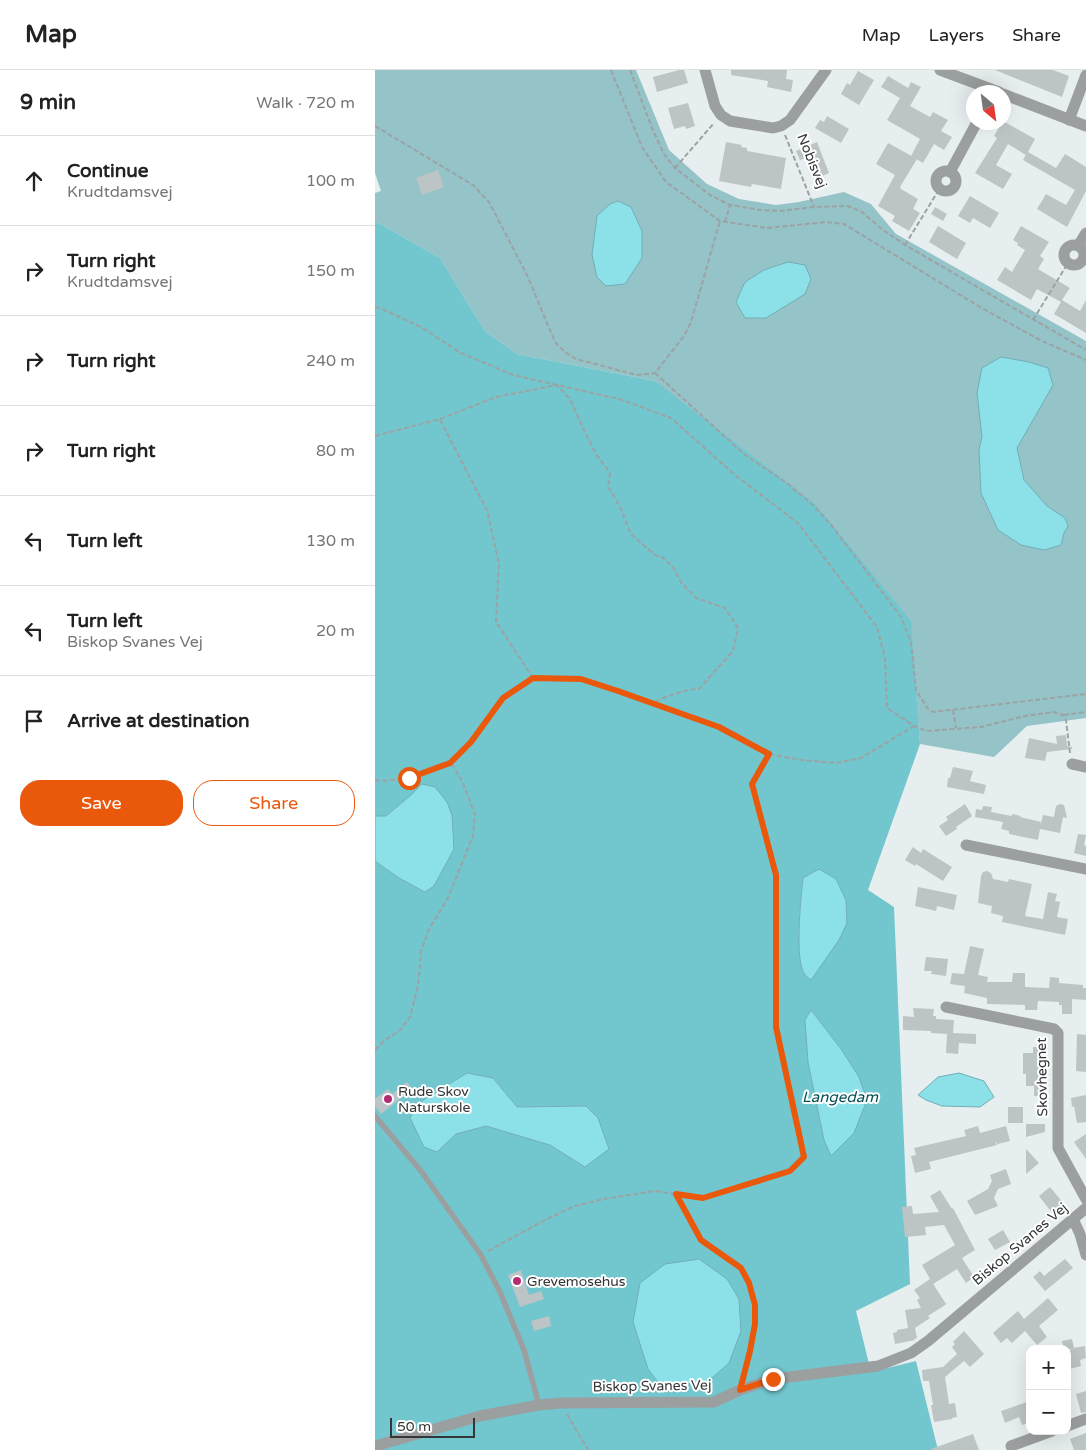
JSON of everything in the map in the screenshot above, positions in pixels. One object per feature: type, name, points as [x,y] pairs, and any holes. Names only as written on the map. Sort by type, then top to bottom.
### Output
[{"type":"street","points":[[705,70],[715,106],[721,115]]},
{"type":"street","name":"Nobisvej","points":[[721,115],[730,121],[773,128],[781,126],[790,120],[826,70]]},
{"type":"street","points":[[940,70],[980,85]]},
{"type":"street","points":[[1069,120],[1086,75]]},
{"type":"street","points":[[1011,97],[1086,126]]},
{"type":"street","points":[[940,188],[936,181],[937,176],[941,172],[950,172],[973,130]]},
{"type":"street","points":[[1068,263],[1075,265],[1083,258],[1082,249],[1078,246],[1086,233]]},
{"type":"street","points":[[1072,764],[1086,767]]},
{"type":"street","points":[[966,845],[1086,870]]},
{"type":"street","name":"Skovhegnet","points":[[946,1006],[1054,1029],[1058,1033],[1058,1148],[1086,1200]]},
{"type":"street","name":"Biskop Svanes Vej","points":[[375,1446],[481,1416],[539,1405],[561,1403],[714,1402],[740,1390],[773,1379],[878,1366],[911,1353],[928,1341],[1086,1208]]},
{"type":"street","points":[[1073,1219],[1086,1255]]},
{"type":"street","points":[[1071,1425],[1086,1419]]},
{"type":"street","points":[[1011,1446],[1041,1435]]},
{"type":"lane","points":[[375,1116],[421,1171],[481,1255],[500,1292],[524,1350],[539,1405]]},
{"type":"path","points":[[611,70],[642,147],[666,182],[720,221],[767,228],[826,222],[844,224],[980,307],[1040,340],[1086,360]]},
{"type":"path","points":[[630,70],[664,154],[675,168],[710,195],[730,205],[760,210],[780,211],[848,206],[862,212],[905,245],[1086,350]]},
{"type":"path","points":[[675,168],[721,115]]},
{"type":"path","points":[[375,126],[473,185],[489,202],[527,275],[555,342],[565,352],[576,359],[637,375],[655,374],[744,454],[788,484],[815,506],[901,617],[911,642],[916,690],[928,709],[933,712],[1086,694]]},
{"type":"path","name":"Nobisvej","points":[[781,126],[814,207]]},
{"type":"path","points":[[905,245],[940,188]]},
{"type":"path","points":[[725,222],[730,205]]},
{"type":"path","points":[[655,374],[684,336],[691,322],[720,221]]},
{"type":"path","points":[[1033,320],[1068,263]]},
{"type":"path","points":[[375,307],[421,327],[461,353],[513,376],[619,399],[671,418],[735,475],[798,523],[877,627],[885,658],[887,708],[914,726],[927,730],[981,727],[1044,713],[1054,712],[1063,715],[1086,712]]},
{"type":"path","points":[[375,436],[440,419],[496,398],[557,385]]},
{"type":"path","points":[[557,385],[570,399],[596,454],[610,473],[607,486],[620,507],[631,534],[673,567],[681,582],[696,598],[725,608],[738,628],[733,651],[699,689],[675,693],[652,703]]},
{"type":"path","points":[[440,419],[487,510],[499,564],[496,622],[533,678]]},
{"type":"path","points":[[375,780],[409,778],[450,763],[471,742],[503,698],[533,678],[581,679],[719,727],[769,754],[801,760],[836,763],[861,758],[914,726]]},
{"type":"path","points":[[953,710],[957,728]]},
{"type":"path","points":[[1063,715],[1067,720],[1072,764]]},
{"type":"path","points":[[481,1255],[575,1206],[604,1199],[655,1192],[703,1198],[790,1171],[804,1157],[776,1027],[776,875],[752,784],[769,754]]},
{"type":"path","points":[[375,1050],[385,1040],[399,1031],[411,1017],[418,986],[421,952],[429,929],[447,900],[473,836],[475,815],[462,781],[450,763]]},
{"type":"path","points":[[676,1194],[701,1240],[741,1268],[749,1283],[755,1305],[755,1324],[740,1390]]},
{"type":"path","points":[[561,1403],[588,1450]]},
{"type":"shaded area","points":[[375,70],[636,70],[669,150],[707,184],[739,199],[776,205],[844,192],[871,204],[896,234],[1086,341],[1086,718],[1027,726],[994,757],[920,744],[910,621],[655,381],[517,354],[485,331],[440,258],[375,221],[375,193],[381,191],[375,173]]},
{"type":"shaded area","points":[[375,221],[440,258],[485,331],[517,354],[655,381],[815,504],[911,621],[920,744],[868,890],[894,907],[910,1284],[856,1311],[871,1372],[916,1361],[938,1450],[375,1450],[375,861],[399,878],[425,892],[454,849],[422,784],[386,816],[375,816]],"holes":[[[819,870],[836,879],[846,900],[811,980],[805,975],[800,956],[800,913],[803,878]],[[811,1010],[841,1049],[859,1077],[824,1140],[808,1062],[805,1020]],[[493,1078],[517,1107],[586,1106],[585,1167],[550,1145],[486,1126],[456,1134]]]},
{"type":"water","points":[[618,201],[631,207],[642,231],[642,258],[625,284],[606,286],[597,277],[592,255],[597,216],[610,204]]},
{"type":"water","points":[[788,262],[805,265],[811,279],[805,294],[766,318],[745,318],[736,302],[745,282],[764,270]]},
{"type":"water","points":[[1001,357],[1029,362],[1048,368],[1053,385],[1017,448],[1024,480],[1047,506],[1065,518],[1068,526],[1061,545],[1044,550],[1021,545],[998,530],[981,493],[979,450],[982,437],[977,393],[982,368]]},
{"type":"water","points":[[422,784],[435,787],[447,802],[452,815],[454,849],[434,886],[425,892],[399,878],[375,861],[375,816],[386,816]]},
{"type":"water","points":[[819,869],[836,879],[846,900],[847,923],[839,940],[811,980],[805,975],[800,956],[800,914],[803,878]]},
{"type":"water","name":"Langedam","points":[[811,1010],[841,1049],[859,1077],[867,1100],[854,1133],[831,1156],[824,1140],[808,1062],[805,1020]]},
{"type":"water","points":[[467,1073],[493,1078],[517,1107],[586,1106],[598,1118],[609,1149],[585,1167],[550,1145],[486,1126],[456,1134],[437,1152],[424,1147],[410,1118],[417,1104]]},
{"type":"water","points":[[959,1073],[984,1081],[994,1097],[980,1107],[942,1106],[918,1095],[938,1077]]},
{"type":"water","points":[[699,1259],[727,1279],[739,1299],[741,1331],[729,1363],[706,1383],[660,1385],[648,1369],[633,1322],[640,1283],[665,1264]]},
{"type":"building","points":[[684,70],[688,83],[657,92],[653,77]]},
{"type":"building","points":[[731,70],[787,70],[786,79],[793,80],[791,92],[767,87],[768,81],[731,75]]},
{"type":"building","points":[[995,70],[1053,70],[1069,76],[1062,97]]},
{"type":"building","points":[[858,71],[874,80],[859,105],[841,94],[847,83],[850,85]]},
{"type":"building","points":[[888,76],[908,88],[911,82],[921,87],[910,106],[930,117],[933,112],[948,120],[941,131],[952,137],[944,150],[934,144],[923,163],[911,156],[920,139],[887,120],[900,98],[881,87]]},
{"type":"building","points":[[688,103],[695,126],[686,129],[685,126],[674,129],[668,108]]},
{"type":"building","points":[[827,116],[849,129],[841,143],[815,128],[820,120],[824,122]]},
{"type":"building","points":[[1011,126],[1035,139],[1028,152],[1056,168],[1065,154],[1086,167],[1086,191],[1067,227],[1037,209],[1046,194],[1066,205],[1075,190],[1023,160],[1026,155],[1008,144],[996,165],[1012,174],[1003,189],[975,173],[997,138],[994,136],[998,130],[1011,130]]},
{"type":"building","points":[[726,142],[742,145],[741,147],[747,148],[747,151],[786,158],[781,189],[752,184],[751,187],[719,181]]},
{"type":"building","points":[[817,142],[829,173],[815,179],[806,158],[800,160],[796,151]]},
{"type":"building","points":[[888,143],[917,159],[900,187],[918,199],[913,209],[920,213],[909,231],[892,221],[895,216],[878,206],[895,175],[876,164]]},
{"type":"building","points":[[438,170],[444,187],[422,195],[416,178]]},
{"type":"building","points":[[970,196],[999,213],[990,228],[973,218],[970,223],[958,216]]},
{"type":"building","points":[[935,207],[947,214],[943,221],[931,214]]},
{"type":"building","points":[[938,226],[966,243],[957,259],[929,242]]},
{"type":"building","points":[[1021,226],[1049,242],[1040,256],[1044,259],[1038,269],[1070,288],[1062,300],[1080,311],[1086,300],[1086,333],[1054,314],[1061,302],[1037,289],[1031,300],[997,280],[1005,267],[1012,272],[1025,250],[1013,240]]},
{"type":"building","points":[[1066,735],[1067,746],[1072,747],[1072,749],[1047,752],[1045,761],[1025,758],[1029,738],[1057,744],[1056,736]]},
{"type":"building","points":[[953,767],[973,771],[970,781],[986,785],[984,794],[947,787],[948,778],[950,778]]},
{"type":"building","points":[[965,804],[972,816],[946,836],[939,826],[948,820],[946,817]]},
{"type":"building","points":[[1064,805],[1067,818],[1063,817],[1060,833],[1040,829],[1038,840],[1009,834],[1009,831],[1001,829],[1003,822],[975,817],[976,809],[982,810],[983,806],[992,807],[991,812],[1012,816],[1012,814],[1041,822],[1040,827],[1043,815],[1054,817],[1056,806]]},
{"type":"building","points":[[1078,834],[1086,835],[1084,845],[1086,846],[1086,856],[1074,853]]},
{"type":"building","points":[[913,847],[921,853],[923,849],[952,867],[943,881],[916,864],[915,866],[905,860]]},
{"type":"building","points":[[983,872],[991,873],[993,879],[1008,882],[1009,879],[1032,884],[1025,916],[1043,919],[1048,892],[1057,894],[1055,901],[1060,902],[1057,917],[1068,919],[1065,935],[1002,922],[1003,916],[991,913],[992,906],[978,903],[981,876]]},
{"type":"building","points":[[918,887],[957,895],[954,910],[937,906],[936,911],[915,906]]},
{"type":"building","points":[[970,946],[984,949],[978,975],[988,977],[987,982],[1012,982],[1013,973],[1025,973],[1025,987],[1049,988],[1050,977],[1059,978],[1059,983],[1083,985],[1083,988],[1086,988],[1086,1000],[1072,999],[1072,1014],[1062,1014],[1062,1005],[1059,1005],[1059,1002],[1038,1001],[1037,1010],[1025,1010],[1025,1005],[987,1004],[987,998],[964,993],[965,986],[950,984],[952,973],[964,974]]},
{"type":"building","points":[[926,957],[948,959],[946,976],[931,974],[932,971],[924,971]]},
{"type":"building","points":[[913,1008],[934,1009],[933,1016],[936,1016],[936,1019],[954,1020],[953,1033],[976,1034],[976,1044],[959,1043],[958,1054],[946,1053],[947,1034],[931,1033],[931,1031],[903,1030],[903,1016],[914,1017]]},
{"type":"building","points":[[1077,1034],[1086,1035],[1086,1072],[1076,1071]]},
{"type":"building","points":[[1033,1047],[1042,1047],[1042,1086],[1045,1086],[1045,1096],[1034,1096],[1034,1086],[1026,1086],[1026,1074],[1023,1074],[1023,1053],[1033,1053]]},
{"type":"building","points":[[407,1082],[412,1089],[381,1114],[375,1106],[375,1099],[388,1089],[392,1094]]},
{"type":"building","points":[[1086,1095],[1086,1122],[1077,1123],[1071,1098]]},
{"type":"building","points":[[1008,1107],[1023,1107],[1023,1123],[1008,1123]]},
{"type":"building","points":[[1026,1124],[1045,1124],[1045,1132],[1026,1137]]},
{"type":"building","points":[[978,1126],[980,1133],[1006,1126],[1010,1141],[998,1144],[995,1141],[997,1145],[929,1162],[931,1169],[915,1173],[911,1156],[916,1155],[914,1148],[966,1136],[964,1130]]},
{"type":"building","points":[[1086,1134],[1086,1159],[1074,1142]]},
{"type":"building","points":[[1026,1149],[1039,1163],[1026,1174]]},
{"type":"building","points":[[1006,1169],[1011,1184],[998,1189],[994,1198],[998,1206],[975,1215],[967,1201],[988,1189],[992,1181],[990,1175]]},
{"type":"building","points":[[1050,1187],[1064,1204],[1053,1214],[1039,1196]]},
{"type":"building","points":[[940,1190],[953,1208],[975,1250],[962,1258],[974,1277],[966,1283],[957,1269],[933,1284],[922,1265],[955,1245],[944,1225],[925,1227],[926,1235],[905,1237],[902,1207],[912,1206],[913,1214],[939,1212],[930,1196]]},
{"type":"building","points":[[1003,1230],[1010,1242],[995,1250],[988,1239]]},
{"type":"building","points":[[1065,1259],[1073,1268],[1045,1291],[1033,1277],[1040,1271],[1044,1276]]},
{"type":"building","points":[[521,1270],[529,1295],[541,1291],[544,1299],[520,1307],[508,1275]]},
{"type":"building","points":[[930,1279],[946,1304],[948,1303],[928,1316],[930,1318],[915,1328],[917,1338],[915,1340],[895,1344],[893,1333],[897,1332],[897,1330],[908,1328],[905,1310],[921,1308],[917,1300],[920,1298],[914,1290]]},
{"type":"building","points":[[1048,1298],[1058,1310],[1039,1326],[1047,1337],[1037,1345],[1025,1331],[1012,1343],[1007,1338],[1001,1343],[993,1333],[1018,1311],[1024,1319]]},
{"type":"building","points":[[549,1316],[551,1326],[534,1331],[531,1321]]},
{"type":"building","points":[[964,1331],[984,1354],[970,1367],[964,1361],[945,1377],[949,1404],[955,1403],[957,1417],[934,1422],[929,1381],[923,1381],[922,1370],[943,1367],[957,1354],[952,1347],[955,1344],[953,1342]]},
{"type":"building","points":[[1072,1339],[1074,1348],[1085,1346],[1086,1358],[1080,1360],[1081,1366],[1071,1369],[1071,1349],[1074,1349],[1071,1349],[1071,1345],[1063,1345],[1062,1341]]},
{"type":"building","points":[[1086,1391],[1086,1412],[1081,1413],[1076,1394]]},
{"type":"building","points":[[1026,1402],[1026,1424],[1022,1425],[1019,1417],[1005,1423],[1001,1411]]},
{"type":"building","points":[[1086,1433],[1086,1450],[1074,1450],[1070,1439]]},
{"type":"building","points":[[973,1434],[979,1450],[931,1450],[931,1449]]},
{"type":"place","name":"Rude Skov Naturskole","points":[[388,1099]]},
{"type":"place","name":"Grevemosehus","points":[[517,1281]]},
{"type":"route","points":[[409,778],[450,763],[471,742],[503,698],[533,678],[581,679],[719,727],[769,754],[752,784],[776,875],[776,1027],[804,1157],[790,1171],[703,1198],[676,1194],[701,1240],[741,1268],[749,1283],[755,1305],[755,1324],[740,1390],[773,1379]]}]
